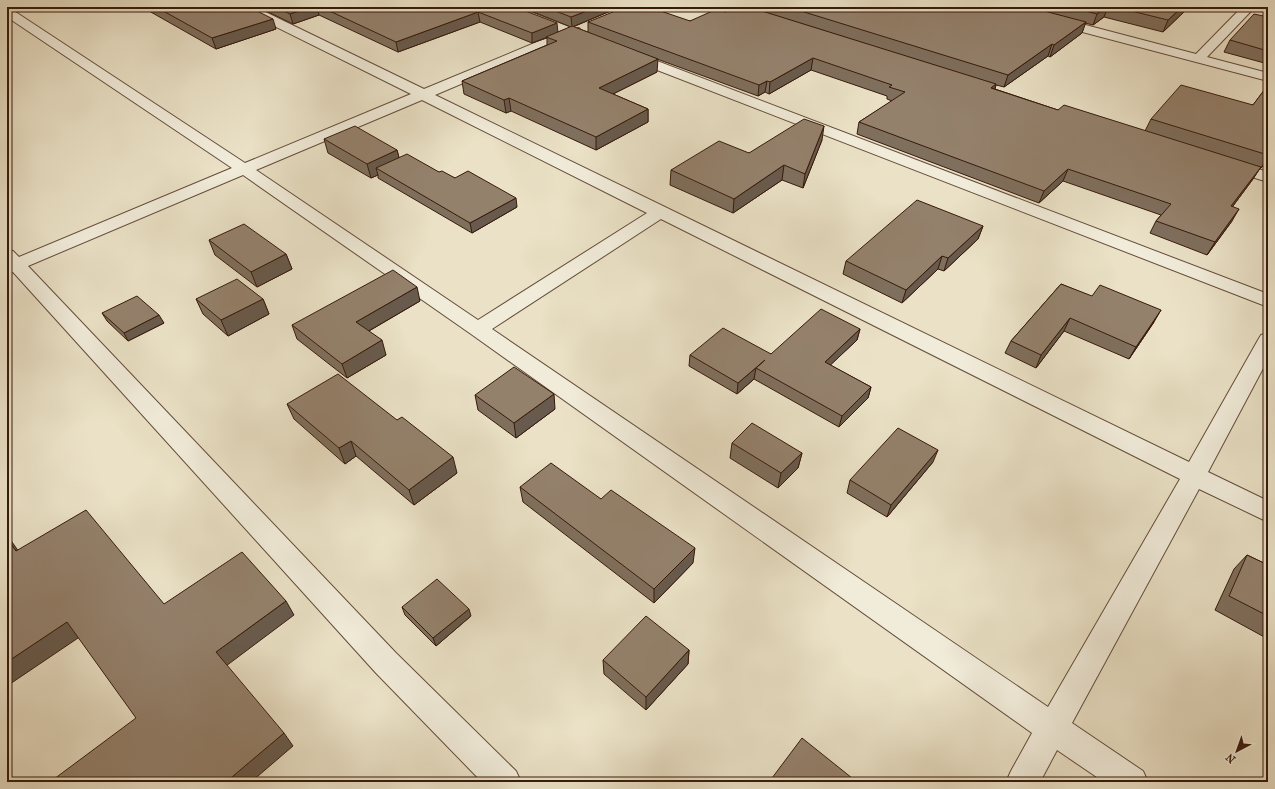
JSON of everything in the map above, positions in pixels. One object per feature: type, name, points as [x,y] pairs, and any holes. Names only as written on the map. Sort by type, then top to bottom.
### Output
[{"type":"street","points":[[246,7],[425,94],[660,212],[1268,512]]},
{"type":"street","points":[[506,7],[1268,301]]},
{"type":"street","points":[[1003,7],[1268,77]]},
{"type":"street","points":[[1033,15],[1044,7]]},
{"type":"street","points":[[1198,59],[1249,7]]},
{"type":"street","points":[[7,12],[244,169],[478,329],[1053,729],[1132,782]]},
{"type":"street","points":[[505,782],[386,663],[10,262],[244,169],[593,24]]},
{"type":"street","points":[[1215,161],[1268,178]]},
{"type":"street","points":[[478,329],[660,212]]},
{"type":"street","points":[[1022,782],[1194,476],[1268,340]]},
{"type":"building","points":[[156,7],[249,7],[273,19],[212,38]]},
{"type":"building","points":[[276,7],[311,7],[290,14]]},
{"type":"building","points":[[321,7],[515,7],[557,23],[532,33],[478,12],[396,42]]},
{"type":"building","points":[[545,7],[597,7],[571,17]]},
{"type":"building","points":[[625,7],[649,7],[690,21],[717,9],[725,12],[737,7],[749,7],[996,84],[991,88],[1058,110],[1064,105],[1261,167],[1231,206],[1239,209],[1215,242],[1156,221],[1171,204],[1068,169],[1044,191],[859,122],[905,92],[889,87],[892,85],[813,58],[770,82],[767,81],[759,85],[588,22]]},
{"type":"building","points":[[788,7],[1029,7],[1086,22],[1008,75]]},
{"type":"building","points":[[1070,7],[1106,7],[1097,14]]},
{"type":"building","points":[[1115,7],[1182,7],[1168,20]]},
{"type":"building","points":[[1254,14],[1268,17],[1268,51],[1230,40]]},
{"type":"building","points":[[572,26],[658,59],[599,88],[648,109],[596,137],[509,98],[504,100],[462,81],[557,41],[546,37]]},
{"type":"building","points":[[1181,85],[1253,105],[1268,85],[1268,155],[1151,119]]},
{"type":"building","points":[[804,119],[824,126],[805,174],[784,165],[734,199],[671,170],[719,141],[749,153]]},
{"type":"building","points":[[355,126],[397,150],[367,164],[324,139]]},
{"type":"building","points":[[407,154],[439,172],[442,171],[455,178],[468,171],[516,198],[470,223],[376,168]]},
{"type":"building","points":[[917,200],[983,226],[948,258],[942,256],[906,290],[846,261]]},
{"type":"building","points":[[244,224],[286,254],[251,272],[209,240]]},
{"type":"building","points":[[393,270],[417,287],[356,322],[382,340],[342,364],[292,325]]},
{"type":"building","points":[[237,279],[263,299],[221,320],[196,299]]},
{"type":"building","points":[[1061,284],[1092,296],[1100,285],[1161,310],[1136,347],[1070,318],[1041,355],[1011,341]]},
{"type":"building","points":[[137,296],[159,315],[124,333],[102,313]]},
{"type":"building","points":[[821,309],[860,329],[825,362],[871,387],[842,416],[756,368],[765,360],[738,383],[690,355],[723,328],[771,354]]},
{"type":"building","points":[[514,367],[554,394],[514,423],[475,395]]},
{"type":"building","points":[[338,374],[397,420],[402,417],[453,457],[409,490],[351,441],[339,448],[287,404]]},
{"type":"building","points":[[752,423],[802,453],[781,473],[732,443]]},
{"type":"building","points":[[898,428],[938,450],[891,505],[850,480]]},
{"type":"building","points":[[551,463],[601,499],[611,490],[695,548],[654,589],[520,487]]},
{"type":"building","points":[[86,510],[164,604],[242,552],[286,601],[216,652],[284,733],[226,782],[50,782],[136,718],[67,622],[7,662],[7,539],[16,551]]},
{"type":"building","points":[[1247,555],[1268,565],[1268,616],[1229,596]]},
{"type":"building","points":[[437,579],[469,609],[433,638],[402,607]]},
{"type":"building","points":[[646,616],[689,650],[646,697],[603,660]]},
{"type":"building","points":[[802,738],[857,782],[769,782]]}]
